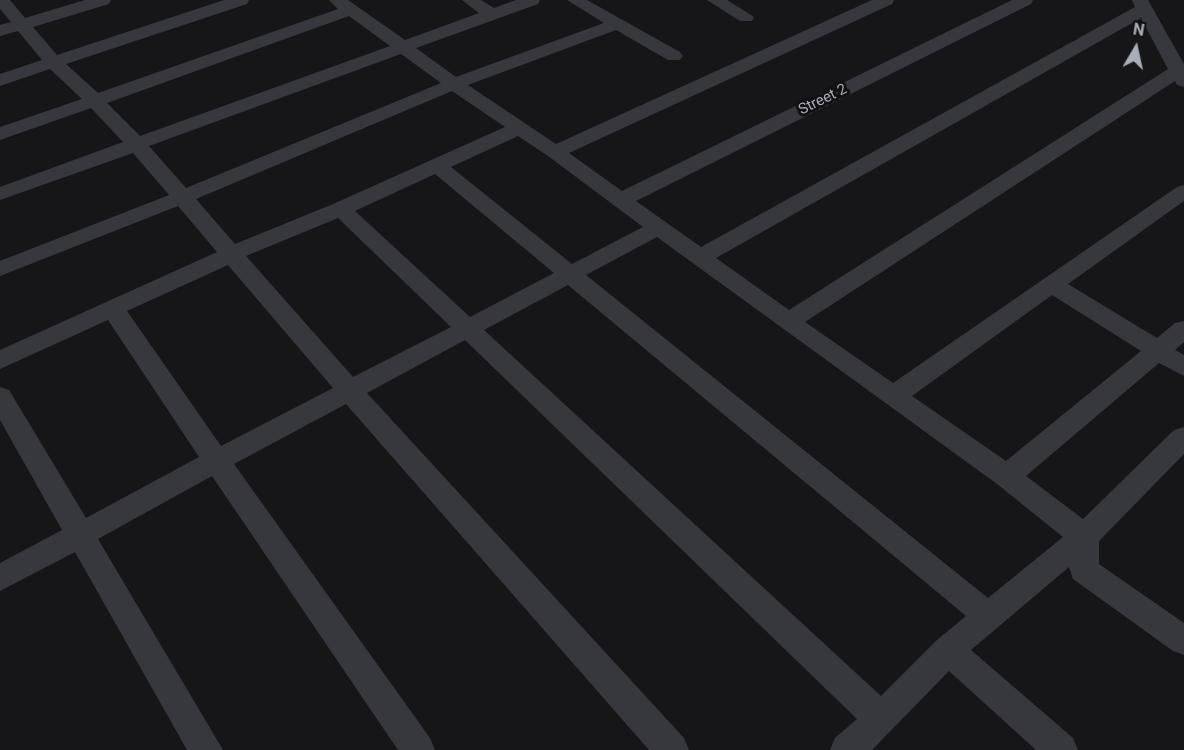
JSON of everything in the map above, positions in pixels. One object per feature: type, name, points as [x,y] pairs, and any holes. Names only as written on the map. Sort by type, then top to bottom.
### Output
[{"type":"street","points":[[1,0],[10,28],[53,62],[136,144],[180,198],[232,254],[350,391],[672,750]]},
{"type":"street","points":[[10,28],[103,0]]},
{"type":"street","points":[[0,80],[241,0]]},
{"type":"street","points":[[470,0],[493,15]]},
{"type":"street","points":[[0,194],[532,0]]},
{"type":"street","points":[[575,0],[674,56]]},
{"type":"street","points":[[715,0],[746,17]]},
{"type":"street","points":[[555,152],[886,0]]},
{"type":"street","name":"Street 2","points":[[620,200],[1025,0]]},
{"type":"street","points":[[699,258],[1142,4],[1181,76],[788,322]]},
{"type":"street","points":[[0,134],[344,5],[454,84],[555,152],[788,322],[1007,476],[1084,537]]},
{"type":"street","points":[[0,269],[180,198],[454,84],[618,24]]},
{"type":"street","points":[[0,360],[232,254],[341,209],[520,128]]},
{"type":"street","points":[[436,165],[987,615]]},
{"type":"street","points":[[893,396],[1184,191]]},
{"type":"street","points":[[341,209],[882,719]]},
{"type":"street","points":[[0,578],[216,461],[658,228]]},
{"type":"street","points":[[1053,285],[1184,367]]},
{"type":"street","points":[[113,309],[418,750]]},
{"type":"street","points":[[1007,476],[1184,329]]},
{"type":"street","points":[[0,397],[206,750]]},
{"type":"street","points":[[847,750],[882,719],[948,650],[987,615],[1084,537],[1184,437]]},
{"type":"street","points":[[1084,537],[1084,570],[1184,641]]},
{"type":"street","points":[[948,650],[1061,750]]}]
